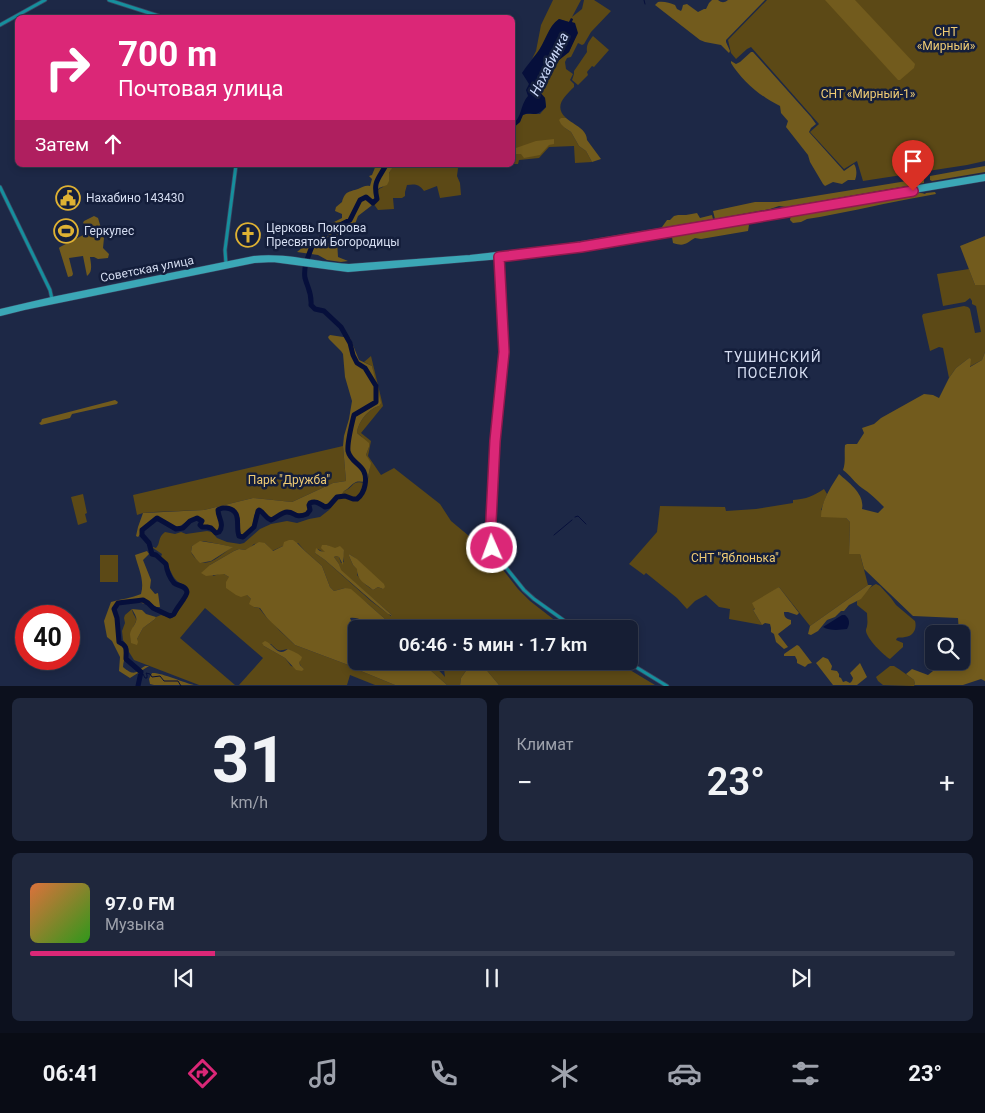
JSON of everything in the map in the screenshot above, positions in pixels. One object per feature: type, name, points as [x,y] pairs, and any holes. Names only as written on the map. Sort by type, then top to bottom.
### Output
[{"type":"main road","points":[[224,266],[263,260],[349,266],[581,247],[985,178]]},
{"type":"main road","name":"Советская улица","points":[[0,313],[53,300],[224,266],[250,258],[263,257],[300,262]]},
{"type":"street","points":[[18,15],[45,0]]},
{"type":"street","points":[[109,0],[156,15]]},
{"type":"street","points":[[0,25],[15,17]]},
{"type":"street","points":[[224,266],[236,167]]},
{"type":"street","points":[[0,187],[50,290],[53,300]]},
{"type":"street","points":[[498,255],[504,352],[495,441],[491,544],[496,555],[524,590],[563,620]]},
{"type":"street","points":[[638,668],[666,686]]},
{"type":"green space","points":[[553,0],[581,0],[572,17],[582,9],[584,0],[594,0],[611,11],[591,32],[584,44],[578,43],[571,57],[567,58],[565,62],[566,69],[573,74],[570,80],[574,87],[560,105],[562,114],[566,118],[561,118],[565,128],[571,132],[592,162],[575,163],[574,146],[549,147],[539,158],[519,160],[518,164],[515,164],[515,126],[520,122],[522,115],[540,114],[546,107],[545,98],[538,90],[543,87],[559,60],[569,52],[575,37],[571,22],[573,19],[569,22],[559,19],[551,28],[532,59],[536,51],[541,25]]},
{"type":"green space","name":"СНТ «Мирный-1»","points":[[767,0],[985,0],[985,161],[863,181],[857,161],[844,169],[810,132],[819,124],[751,47],[736,59],[731,53],[728,40]]},
{"type":"green space","points":[[593,36],[609,50],[594,67],[592,66],[587,72],[588,75],[578,85],[572,80],[574,71],[587,52],[588,43]]},
{"type":"green space","points":[[393,167],[462,167],[458,168],[457,176],[461,195],[440,198],[437,186],[424,191],[417,185],[407,185],[405,196],[393,198],[394,209],[378,210],[373,203],[377,199],[377,192],[383,187]]},
{"type":"green space","points":[[969,269],[975,285],[985,285],[985,352],[982,360],[969,367],[969,358],[956,368],[949,378],[943,348],[939,347],[930,351],[922,316],[923,314],[964,306],[968,307],[975,333],[981,332],[976,306],[972,304],[970,298],[965,302],[943,306],[937,274]]},
{"type":"green space","points":[[371,356],[383,406],[361,433],[371,441],[368,456],[381,475],[394,468],[440,504],[451,521],[475,541],[487,539],[492,556],[518,589],[554,620],[385,619],[345,588],[334,591],[330,587],[322,566],[298,543],[283,546],[272,551],[265,543],[254,544],[245,550],[239,549],[234,551],[210,565],[213,576],[224,574],[229,577],[251,599],[254,607],[259,608],[295,645],[348,665],[348,670],[358,670],[395,685],[375,685],[350,675],[347,685],[239,685],[263,658],[205,608],[180,638],[235,685],[199,685],[134,660],[123,640],[122,631],[125,615],[132,609],[136,619],[133,627],[137,639],[143,628],[156,617],[161,615],[172,618],[175,616],[188,595],[185,585],[175,579],[161,557],[162,554],[153,548],[156,548],[161,536],[165,532],[175,534],[181,532],[186,534],[207,531],[212,532],[217,538],[227,542],[244,543],[260,529],[271,524],[287,521],[297,523],[320,517],[329,510],[344,491],[355,483],[364,483],[368,479],[370,467],[366,455],[369,447],[357,433],[364,417],[371,410],[379,406],[372,366],[364,362]],"holes":[[[203,541],[232,547],[211,562],[200,562],[191,552],[192,546]],[[327,545],[344,550],[344,562],[341,563],[339,557],[334,557],[339,564],[340,570],[391,616],[315,553],[318,549],[326,552]],[[349,554],[363,565],[383,589],[378,587],[373,590],[366,585],[357,575],[358,569],[353,565]],[[271,644],[279,650],[288,649],[294,654],[304,669],[291,666],[285,658],[264,646]]]},
{"type":"green space","name":"Парк \"Дружба\"","points":[[343,446],[346,481],[333,483],[292,502],[253,498],[204,510],[154,512],[137,515],[133,495]]},
{"type":"green space","name":"СНТ \"Яблонька\"","points":[[824,489],[827,494],[821,510],[846,518],[850,522],[849,554],[860,554],[868,585],[810,626],[779,587],[753,610],[762,625],[729,619],[730,609],[719,607],[706,595],[695,601],[687,609],[677,598],[646,573],[644,575],[629,564],[657,532],[660,506],[725,507],[726,511],[756,509],[793,503],[793,500],[810,497]]},
{"type":"green space","points":[[83,494],[87,522],[78,525],[71,497]]},
{"type":"green space","points":[[100,555],[118,555],[118,582],[100,582]]},
{"type":"green space","points":[[876,584],[916,624],[911,635],[897,638],[896,640],[903,643],[903,647],[890,659],[868,637],[866,633],[867,613],[857,605],[857,601]]},
{"type":"green space","points":[[890,666],[894,666],[914,680],[914,686],[883,685],[878,681],[876,677]]},
{"type":"green space","points":[[430,670],[438,670],[445,677],[444,670],[467,670],[461,678],[460,685],[447,685]]},
{"type":"green space","points":[[486,670],[630,670],[655,685],[499,685]]},
{"type":"shaded area","points":[[712,0],[725,2],[728,0],[765,0],[726,40],[729,53],[721,45],[700,40],[655,5],[658,2],[667,2],[675,5],[681,11],[683,5],[687,4],[698,12],[706,9]]},
{"type":"shaded area","points":[[825,0],[855,0],[915,64],[914,68],[898,80]]},
{"type":"shaded area","points":[[751,52],[811,117],[816,124],[809,132],[844,171],[854,164],[856,167],[855,180],[848,180],[842,184],[833,182],[825,186],[823,184],[808,155],[786,127],[788,121],[781,113],[780,106],[751,87],[731,63],[731,61],[736,64],[740,62]]},
{"type":"shaded area","points":[[566,118],[585,133],[587,140],[601,159],[592,162],[571,132],[561,124],[559,120]]},
{"type":"shaded area","points":[[554,139],[554,144],[549,145],[540,155],[524,158],[521,154],[515,154],[515,148],[536,141]]},
{"type":"shaded area","points":[[985,166],[985,172],[930,180],[930,176]]},
{"type":"shaded area","points":[[375,167],[393,167],[389,173],[387,185],[379,188],[377,191],[377,199],[358,216],[353,228],[338,237],[338,257],[348,261],[327,260],[318,255],[297,252],[314,238],[329,236],[328,227],[330,224],[342,218],[342,214],[335,211],[336,207],[342,202],[348,192],[370,186],[372,179],[369,176],[372,175]]},
{"type":"shaded area","points":[[924,179],[924,183],[786,207],[779,206],[715,219],[713,211],[755,202],[778,202]]},
{"type":"shaded area","points":[[935,192],[936,194],[807,219],[801,222],[793,223],[790,220],[791,215],[832,210],[849,205],[909,196],[917,193]]},
{"type":"shaded area","points":[[697,213],[700,218],[712,215],[713,219],[662,227],[667,220],[674,216]]},
{"type":"shaded area","points":[[94,216],[98,218],[104,238],[103,248],[109,254],[108,258],[98,259],[90,257],[91,270],[87,276],[83,256],[69,258],[73,274],[68,277],[59,248],[87,233],[88,226],[83,223]]},
{"type":"shaded area","points":[[743,224],[749,225],[748,231],[701,239],[695,238],[683,244],[673,243],[672,237],[675,236]]},
{"type":"shaded area","points":[[985,236],[985,285],[975,285],[960,246]]},
{"type":"shaded area","points":[[330,335],[350,338],[359,360],[372,366],[381,403],[364,416],[357,433],[369,443],[366,455],[371,463],[367,482],[354,483],[342,494],[325,505],[317,500],[310,501],[308,510],[302,515],[285,511],[272,517],[257,510],[254,516],[253,527],[243,535],[240,534],[239,516],[228,507],[217,510],[216,513],[221,521],[220,531],[216,531],[209,525],[202,525],[200,517],[190,519],[179,527],[158,518],[152,520],[138,537],[136,536],[143,513],[204,510],[253,498],[292,502],[333,483],[346,481],[343,446],[352,401],[345,377],[343,354],[329,339]]},
{"type":"shaded area","points":[[985,352],[985,681],[981,679],[963,685],[914,685],[914,680],[906,674],[912,669],[928,675],[933,670],[970,670],[970,625],[958,625],[958,618],[913,616],[864,569],[860,554],[849,554],[850,522],[846,518],[821,517],[821,511],[827,494],[839,474],[859,494],[862,509],[878,513],[884,507],[843,470],[845,445],[857,444],[864,433],[862,428],[874,424],[881,418],[924,394],[939,398],[956,368],[969,358],[971,359],[970,367],[982,360]]},
{"type":"shaded area","points":[[115,400],[118,402],[117,404],[72,414],[70,418],[41,425],[39,423],[42,419]]},
{"type":"shaded area","points":[[293,540],[322,566],[330,587],[334,591],[345,588],[351,589],[385,619],[397,620],[350,618],[351,620],[348,620],[348,665],[295,645],[267,618],[260,608],[249,604],[251,599],[247,595],[241,597],[226,588],[226,582],[229,577],[224,574],[206,576],[201,573],[210,565],[239,549],[245,550],[259,542],[265,543],[273,551],[283,546],[284,542]]},
{"type":"shaded area","points":[[200,541],[233,547],[211,561],[200,563],[191,552],[192,546]]},
{"type":"shaded area","points":[[322,545],[335,548],[340,546],[344,550],[343,565],[339,557],[334,557],[341,570],[393,616],[388,614],[315,553],[316,548],[325,552],[321,548]]},
{"type":"shaded area","points":[[147,551],[149,554],[143,560],[151,580],[150,588],[155,594],[158,593],[160,607],[156,607],[148,601],[145,604],[126,602],[115,607],[115,617],[118,625],[117,641],[125,651],[123,667],[133,673],[145,666],[149,666],[130,678],[119,671],[120,657],[112,641],[107,637],[104,621],[111,602],[141,594],[142,579],[135,555]]},
{"type":"shaded area","points":[[349,554],[357,559],[385,587],[383,589],[378,587],[373,590],[362,581]]},
{"type":"shaded area","points":[[868,585],[872,585],[861,599],[849,605],[835,617],[827,620],[818,631],[811,635],[808,634],[810,626]]},
{"type":"shaded area","points":[[779,587],[799,613],[797,615],[784,612],[786,618],[791,620],[791,624],[778,634],[788,647],[784,649],[776,642],[774,634],[771,632],[770,624],[765,623],[762,625],[753,610],[755,609],[752,603]]},
{"type":"shaded area","points":[[132,609],[142,610],[146,614],[156,617],[143,628],[137,639],[137,645],[131,643],[130,634],[136,619]]},
{"type":"shaded area","points":[[265,641],[279,652],[288,649],[299,654],[302,657],[299,662],[300,665],[304,669],[302,671],[296,670],[285,658],[264,646],[262,643]]},
{"type":"shaded area","points":[[797,645],[812,663],[805,667],[797,663],[795,656],[784,656],[784,654]]},
{"type":"shaded area","points":[[823,657],[828,659],[832,666],[831,670],[837,671],[843,682],[850,683],[852,681],[853,678],[850,673],[860,663],[867,677],[857,685],[833,685],[816,663]]},
{"type":"shaded area","points":[[358,670],[430,670],[447,685],[395,685]]},
{"type":"shaded area","points":[[467,670],[486,670],[499,685],[460,685],[461,678]]},
{"type":"shaded area","points":[[152,673],[161,674],[194,685],[150,684],[149,679]]},
{"type":"water","points":[[571,18],[573,19],[572,22],[575,23],[578,33],[569,52],[559,60],[543,87],[538,90],[545,98],[546,107],[536,114],[529,113],[523,115],[520,122],[515,126],[515,122],[528,96],[526,90],[529,84],[522,73],[540,49],[555,22],[559,19],[569,22]]},
{"type":"water","points":[[845,615],[849,620],[847,629],[832,630],[823,627]]},
{"type":"waterway","points":[[644,0],[645,4]]},
{"type":"waterway","name":"Нахабинка","points":[[138,686],[141,672],[126,659],[125,647],[119,642],[117,618],[114,609],[118,603],[143,600],[153,608],[170,616],[174,614],[187,592],[185,588],[172,581],[166,564],[156,555],[152,554],[149,543],[142,535],[142,530],[157,518],[176,529],[183,528],[190,521],[197,518],[202,521],[200,525],[202,527],[211,528],[216,533],[221,529],[218,510],[226,508],[231,509],[237,515],[239,536],[243,537],[254,527],[259,510],[271,520],[285,512],[290,512],[297,516],[303,515],[307,514],[310,510],[309,505],[312,502],[325,507],[329,506],[337,497],[345,496],[357,499],[363,491],[366,478],[362,469],[350,456],[348,443],[354,415],[376,402],[376,386],[365,368],[357,363],[350,343],[341,327],[324,311],[315,309],[311,305],[305,269],[313,244],[325,242],[334,237],[332,229],[334,225],[338,226],[350,220],[360,200],[366,197],[373,203],[377,199],[376,184],[385,167]]},
{"type":"waterway","points":[[575,517],[578,516],[586,524]]},
{"type":"waterway","points":[[554,535],[572,520]]},
{"type":"waterway","points":[[141,674],[145,678],[147,678],[146,673],[152,677],[160,676],[164,681],[178,681],[181,686]]},
{"type":"place","name":"Нахабино 143430","points":[[68,198]]},
{"type":"place","name":"Геркулес","points":[[66,231]]},
{"type":"place","name":"Церковь Покрова Пресвятой Богородицы","points":[[248,235]]},
{"type":"district","name":"ТУШИНСКИЙ ПОСЕЛОК","points":[[773,366]]},
{"type":"route","points":[[492,548],[490,540],[494,454],[504,363],[499,257],[581,247],[676,232],[913,191]]},
{"type":"park label","name":"СНТ «Мирный»","points":[[946,39]]}]
